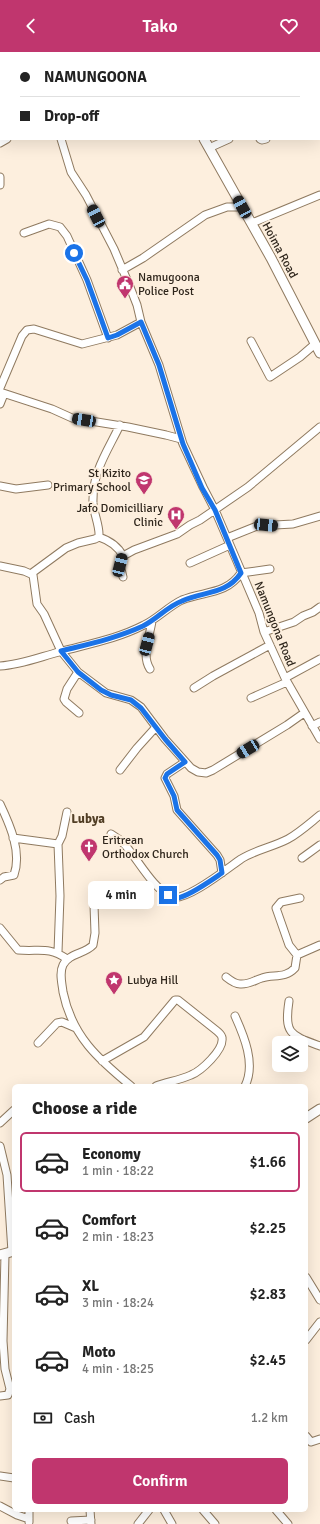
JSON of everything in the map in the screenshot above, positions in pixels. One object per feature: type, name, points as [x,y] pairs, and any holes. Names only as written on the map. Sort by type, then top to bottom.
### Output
[{"type":"main road","name":"Hoima Road","points":[[205,140],[252,223],[320,353]]},
{"type":"main road","points":[[308,1116],[320,1109]]},
{"type":"street","name":"Namungona Road","points":[[61,140],[71,172],[86,195],[114,249],[137,305],[141,322],[159,365],[183,444],[202,488],[215,510],[259,613],[264,632],[286,680],[320,739]]},
{"type":"street","points":[[209,148],[227,140]]},
{"type":"street","points":[[0,178],[0,185]]},
{"type":"street","points":[[252,223],[320,194]]},
{"type":"street","points":[[122,270],[143,258],[205,215],[227,207],[242,207]]},
{"type":"street","points":[[24,233],[49,224],[60,228],[67,236],[87,280],[108,338]]},
{"type":"street","points":[[0,404],[1,391],[22,336],[27,330],[34,329],[82,344],[117,335],[141,322]]},
{"type":"street","points":[[251,341],[270,377],[300,357],[316,344]]},
{"type":"street","points":[[1,391],[52,409],[72,418],[120,425],[166,435],[181,440],[183,444]]},
{"type":"street","points":[[99,537],[93,503],[94,488],[99,465],[120,425]]},
{"type":"street","points":[[123,578],[120,565],[123,556],[134,550],[177,534],[215,510],[258,478],[320,427]]},
{"type":"street","points":[[0,486],[16,489],[48,485]]},
{"type":"street","points":[[190,563],[257,526],[293,524],[320,516]]},
{"type":"street","points":[[0,566],[32,573],[66,548],[78,542],[99,537],[106,539],[114,545],[123,556]]},
{"type":"street","points":[[0,667],[25,662],[115,637],[139,628],[183,600],[227,587],[236,581],[241,573],[270,569]]},
{"type":"street","points":[[32,573],[34,577],[37,604],[48,622],[61,651],[78,672],[106,693],[136,703],[185,762],[198,772],[206,773],[287,725],[304,713]]},
{"type":"street","points":[[264,632],[294,622],[320,607]]},
{"type":"street","points":[[150,669],[146,660],[146,654],[152,620]]},
{"type":"street","points":[[194,688],[270,645]]},
{"type":"street","points":[[251,698],[286,680],[320,658]]},
{"type":"street","points":[[78,672],[67,689],[64,699],[79,713]]},
{"type":"street","points":[[312,726],[320,722]]},
{"type":"street","points":[[120,770],[136,748],[156,727]]},
{"type":"street","points":[[185,762],[167,774],[165,778],[174,796],[177,810],[217,855],[220,860],[222,873]]},
{"type":"street","points":[[0,804],[11,826],[16,860],[15,873],[12,876],[4,877],[0,880]]},
{"type":"street","points":[[58,952],[60,896],[58,844],[62,836],[67,812]]},
{"type":"street","points":[[111,834],[125,845],[158,886],[172,897],[179,898],[203,886],[254,852],[289,838],[320,815]]},
{"type":"street","points":[[13,838],[58,844]]},
{"type":"street","points":[[302,858],[320,845]]},
{"type":"street","points":[[297,955],[288,945],[276,908],[281,902],[300,898]]},
{"type":"street","points":[[94,905],[94,945],[67,959],[62,968],[62,983],[69,1014],[85,1042],[102,1062],[129,1084]]},
{"type":"street","points":[[0,928],[18,950],[58,952],[67,959]]},
{"type":"street","points":[[297,955],[320,946]]},
{"type":"street","points":[[226,977],[236,984],[245,984],[264,977],[276,977],[287,974],[295,968],[297,955]]},
{"type":"street","points":[[102,1062],[144,1037],[175,1000],[178,1000],[217,1031],[221,1035],[222,1041],[218,1051],[199,1071],[162,1084]]},
{"type":"street","points":[[289,1001],[286,1021],[288,1026],[297,1036],[320,1046]]},
{"type":"street","points":[[235,1016],[245,1039],[248,1053],[249,1066],[246,1084]]},
{"type":"street","points":[[38,1043],[57,1023],[62,1022],[76,1028]]},
{"type":"street","points":[[0,1123],[12,1112]]},
{"type":"street","points":[[0,1146],[10,1175],[8,1253],[2,1341],[10,1389],[8,1395],[0,1396]]},
{"type":"street","points":[[308,1280],[320,1300]]},
{"type":"street","points":[[308,1337],[320,1322]]},
{"type":"street","points":[[308,1438],[311,1442],[320,1439]]},
{"type":"street","points":[[0,1476],[12,1478]]},
{"type":"street","points":[[0,1506],[29,1522]]},
{"type":"street","points":[[71,1521],[91,1522],[90,1512]]},
{"type":"street","points":[[138,1524],[147,1512]]},
{"type":"street","points":[[165,1512],[172,1524]]},
{"type":"street","points":[[205,1512],[215,1524]]},
{"type":"street","points":[[278,1512],[288,1524]]},
{"type":"place","name":"Namugoona Police Post","points":[[125,299]]},
{"type":"place","name":"St Kizito Primary School","points":[[144,495]]},
{"type":"place","name":"Jafo Domicilliary Clinic","points":[[176,530]]},
{"type":"place","name":"Eritrean Orthodox Church","points":[[89,862]]},
{"type":"place","name":"Lubya Hill","points":[[114,995]]},
{"type":"district","name":"Lubya","points":[[88,818]]},
{"type":"route","points":[[74,253],[87,280],[108,338],[117,335],[141,322],[159,365],[183,444],[202,488],[215,510],[241,573],[236,581],[227,587],[183,600],[161,615],[133,630],[115,637],[61,651],[82,676],[101,690],[111,695],[131,700],[136,703],[185,762],[165,775],[165,778],[174,796],[177,810],[217,855],[220,860],[222,873],[203,886],[179,898],[168,895]]}]
